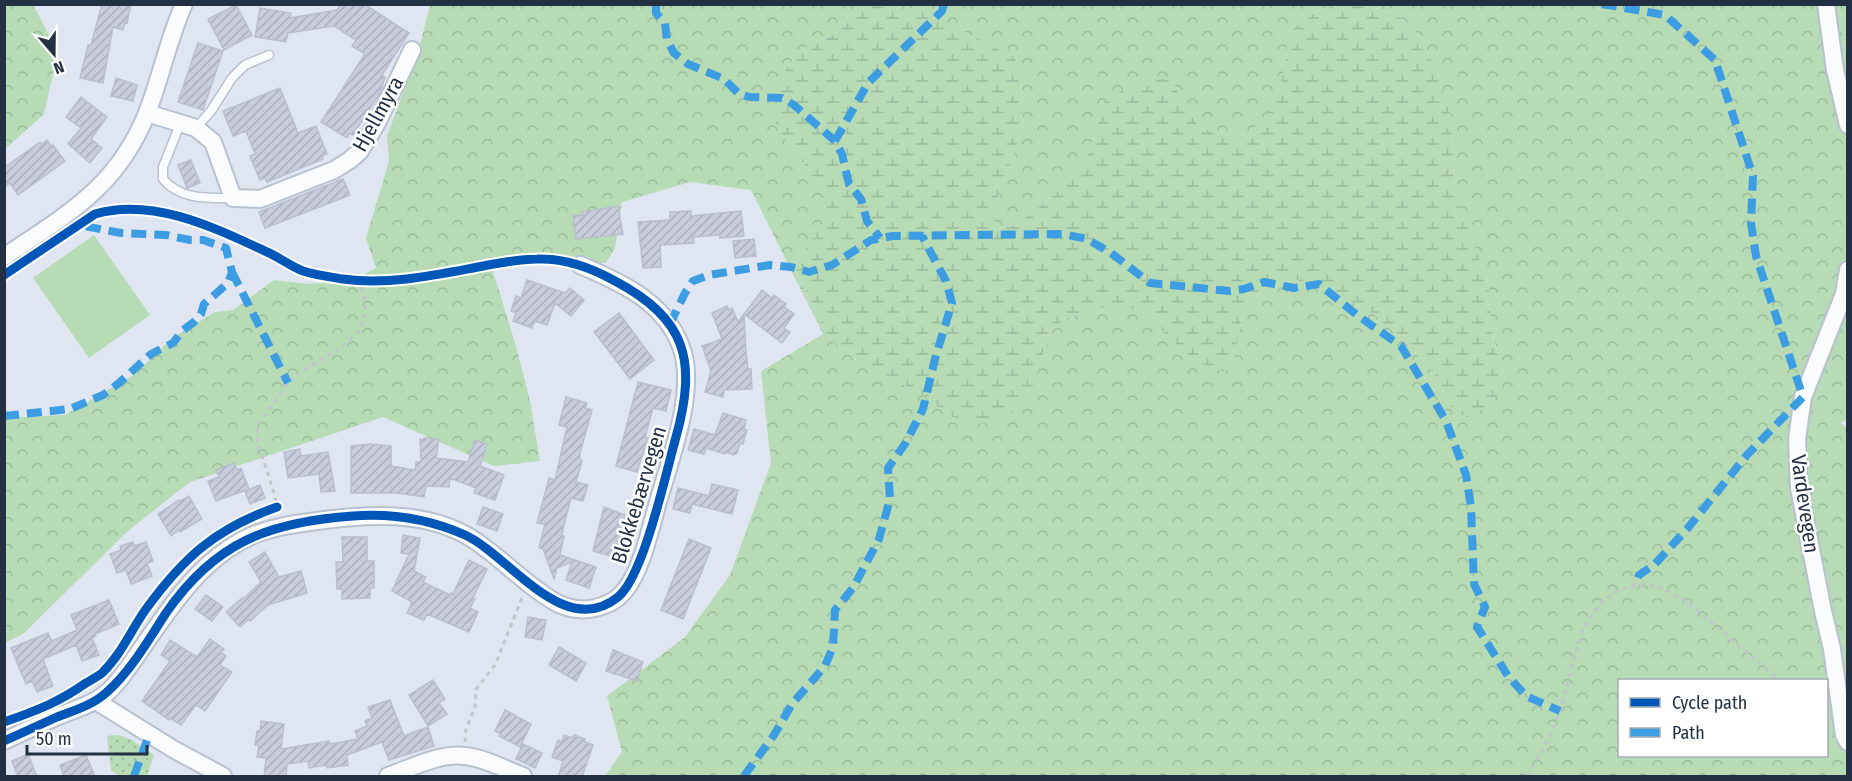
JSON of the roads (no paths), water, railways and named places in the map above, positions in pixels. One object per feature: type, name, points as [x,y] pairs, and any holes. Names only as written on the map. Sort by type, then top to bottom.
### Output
[{"type":"street","points":[[4,257],[82,204],[108,179],[132,145],[147,112],[184,4]]},
{"type":"street","points":[[1826,4],[1835,70],[1848,125]]},
{"type":"street","name":"Hjellmyra","points":[[232,198],[260,199],[334,171],[350,160],[360,151],[378,123],[412,50]]},
{"type":"street","points":[[147,112],[196,128],[213,142],[232,198]]},
{"type":"street","name":"Blokkebærvegen","points":[[4,741],[96,701],[121,677],[176,598],[194,577],[224,552],[251,536],[280,526],[367,515],[429,521],[470,537],[558,603],[576,609],[590,609],[615,600],[623,593],[637,569],[647,538],[686,394],[684,355],[671,326],[658,309],[636,292],[580,265]]},
{"type":"street","name":"Vardevegen","points":[[1848,270],[1844,294],[1803,397],[1797,439],[1799,488],[1832,649],[1844,735],[1848,742]]},
{"type":"street","points":[[96,701],[149,735],[223,777]]},
{"type":"street","points":[[388,777],[444,757],[463,756],[478,758],[523,777]]},
{"type":"lane","points":[[196,128],[211,111],[232,78],[245,65],[269,55]]},
{"type":"lane","name":"Hjellmyra","points":[[180,124],[163,167],[163,179],[176,190],[198,197],[232,198]]}]
